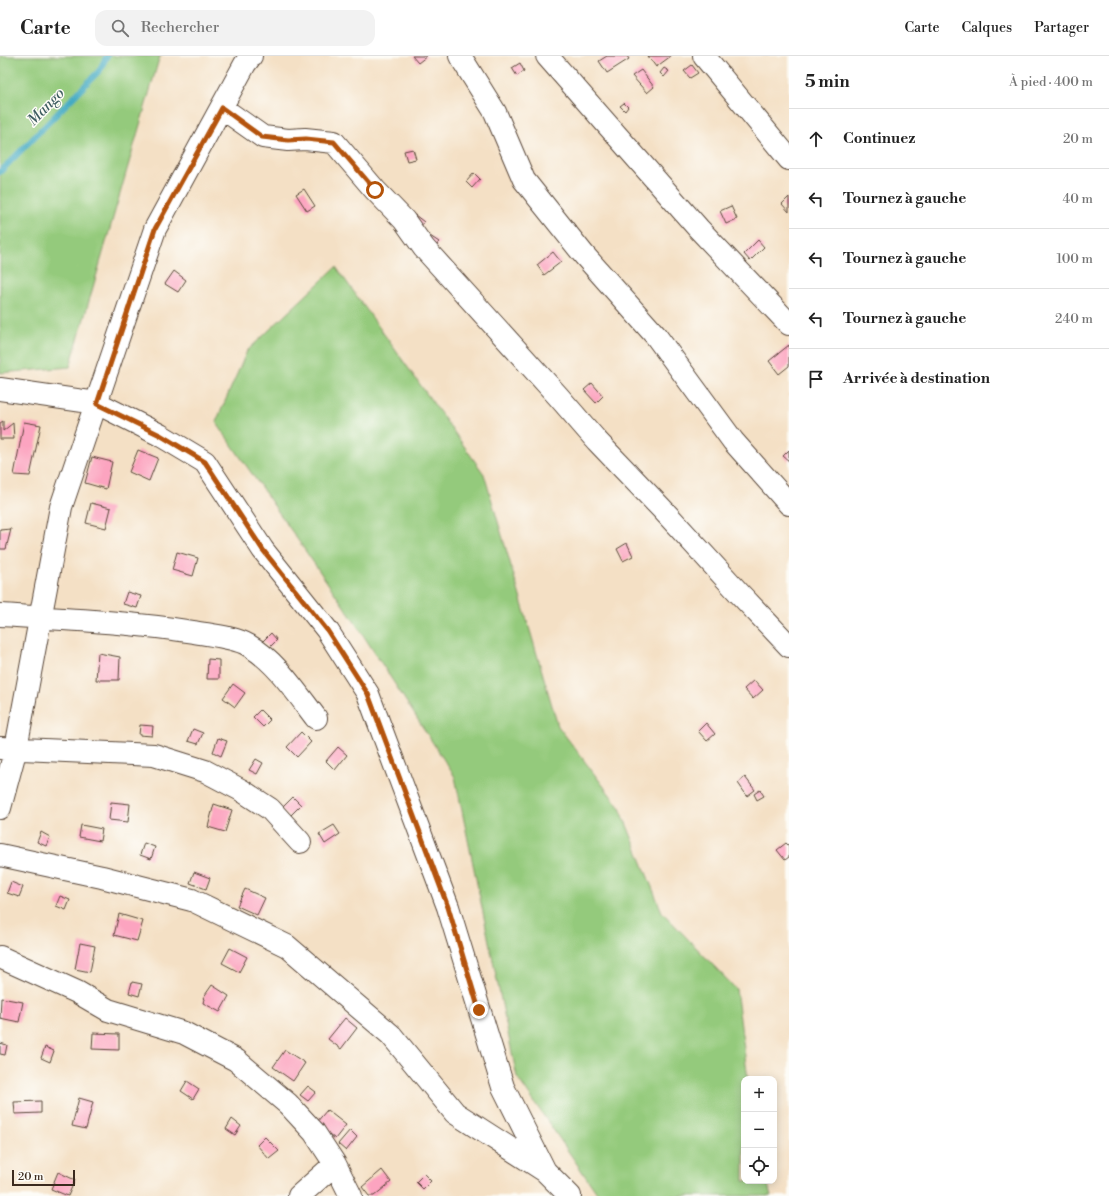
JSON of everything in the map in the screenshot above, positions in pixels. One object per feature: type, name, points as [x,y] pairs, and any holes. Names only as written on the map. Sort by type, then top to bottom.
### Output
[{"type":"street","points":[[0,808],[8,748],[40,617],[62,507],[155,229],[245,64],[252,56]]},
{"type":"street","points":[[460,56],[495,112],[524,180],[584,255],[656,336],[732,440],[789,504]]},
{"type":"street","points":[[547,56],[698,228],[789,324]]},
{"type":"street","points":[[704,56],[789,159]]},
{"type":"street","points":[[222,108],[262,137],[334,142],[375,190],[404,220],[424,248],[597,441],[789,646]]},
{"type":"street","points":[[0,389],[97,404],[160,435],[205,462],[263,550],[327,630],[368,694],[448,907],[503,1087],[545,1171]]},
{"type":"street","points":[[0,615],[151,626],[221,636],[246,644],[264,656],[283,676],[316,718]]},
{"type":"street","points":[[8,748],[154,755],[198,769],[241,790],[270,809],[300,842]]},
{"type":"street","points":[[0,855],[102,877],[192,900],[287,946],[391,1036],[456,1113],[545,1171],[570,1196]]},
{"type":"street","points":[[0,957],[77,992],[108,1010],[184,1033],[236,1060],[288,1104],[314,1132],[335,1164],[351,1196]]},
{"type":"street","points":[[299,1196],[335,1164]]},
{"type":"green space","points":[[0,56],[161,56],[70,367],[0,373]]},
{"type":"green space","points":[[336,267],[484,474],[558,726],[620,808],[662,912],[736,989],[748,1076],[741,1076],[741,1184],[768,1184],[771,1196],[599,1196],[517,1077],[455,777],[354,621],[216,422],[247,351]]},
{"type":"building","points":[[412,56],[427,56],[418,63]]},
{"type":"building","points":[[607,56],[627,56],[629,59],[607,73],[599,61]]},
{"type":"building","points":[[648,56],[671,56],[656,67]]},
{"type":"building","points":[[520,63],[524,71],[517,76],[512,68]]},
{"type":"building","points":[[692,65],[698,73],[690,78],[684,71]]},
{"type":"building","points":[[664,68],[669,71],[664,77],[660,73]]},
{"type":"building","points":[[641,70],[654,87],[647,93],[632,76]]},
{"type":"building","points":[[624,103],[628,107],[625,111],[620,106]]},
{"type":"building","points":[[413,149],[416,159],[407,161],[404,151]]},
{"type":"building","points":[[474,173],[480,179],[472,188],[466,182]]},
{"type":"building","points":[[304,189],[315,206],[307,211],[296,194]]},
{"type":"building","points":[[789,197],[789,212],[782,204]]},
{"type":"building","points":[[731,206],[737,219],[726,224],[720,211]]},
{"type":"building","points":[[415,215],[424,222],[417,231],[408,224]]},
{"type":"building","points":[[430,236],[439,242],[433,251],[424,246]]},
{"type":"building","points":[[758,240],[764,247],[750,261],[744,254]]},
{"type":"building","points":[[553,252],[561,262],[544,275],[537,265]]},
{"type":"building","points":[[174,271],[186,280],[178,292],[165,284]]},
{"type":"building","points":[[789,345],[789,366],[779,374],[769,361]]},
{"type":"building","points":[[592,383],[603,396],[596,403],[584,390]]},
{"type":"building","points":[[3,421],[3,431],[13,423],[14,439],[0,439],[0,423]]},
{"type":"building","points":[[24,422],[41,425],[30,476],[14,475]]},
{"type":"building","points":[[138,450],[158,458],[149,481],[129,472]]},
{"type":"building","points":[[789,450],[789,461],[783,456]]},
{"type":"building","points":[[92,457],[112,462],[106,489],[85,483]]},
{"type":"building","points":[[91,503],[111,508],[106,528],[86,523]]},
{"type":"building","points":[[11,529],[6,549],[0,549],[0,530]]},
{"type":"building","points":[[627,543],[633,556],[623,561],[617,549]]},
{"type":"building","points":[[177,552],[198,558],[193,576],[172,570]]},
{"type":"building","points":[[127,592],[141,596],[137,608],[123,604]]},
{"type":"building","points":[[271,633],[277,640],[269,648],[263,641]]},
{"type":"building","points":[[98,653],[120,657],[119,680],[96,680]]},
{"type":"building","points":[[208,659],[219,660],[219,679],[207,679]]},
{"type":"building","points":[[754,680],[763,690],[753,699],[744,689]]},
{"type":"building","points":[[233,684],[245,693],[235,707],[223,698]]},
{"type":"building","points":[[260,710],[270,720],[263,727],[253,717]]},
{"type":"building","points":[[706,723],[715,734],[707,741],[698,731]]},
{"type":"building","points":[[140,725],[153,726],[152,736],[139,735]]},
{"type":"building","points":[[193,729],[203,733],[198,744],[188,741]]},
{"type":"building","points":[[301,732],[311,742],[297,757],[287,747]]},
{"type":"building","points":[[218,738],[227,741],[221,756],[213,752]]},
{"type":"building","points":[[338,747],[347,755],[335,770],[326,761]]},
{"type":"building","points":[[256,759],[263,763],[257,774],[249,770]]},
{"type":"building","points":[[745,777],[755,790],[747,796],[738,783]]},
{"type":"building","points":[[760,790],[764,796],[757,800],[754,794]]},
{"type":"building","points":[[293,797],[301,805],[289,817],[281,809]]},
{"type":"building","points":[[111,802],[130,804],[128,822],[109,820]]},
{"type":"building","points":[[214,804],[232,810],[225,832],[208,827]]},
{"type":"building","points":[[81,825],[102,829],[100,841],[79,837]]},
{"type":"building","points":[[334,825],[340,834],[325,844],[319,834]]},
{"type":"building","points":[[41,832],[50,837],[46,846],[37,842]]},
{"type":"building","points":[[144,843],[155,847],[151,859],[140,855]]},
{"type":"building","points":[[786,843],[789,846],[789,857],[785,860],[777,850]]},
{"type":"building","points":[[194,872],[210,878],[206,889],[190,883]]},
{"type":"building","points":[[11,882],[23,887],[19,897],[7,893]]},
{"type":"building","points":[[245,889],[265,898],[257,915],[237,906]]},
{"type":"building","points":[[60,896],[70,900],[66,910],[56,906]]},
{"type":"building","points":[[119,914],[143,921],[137,941],[114,935]]},
{"type":"building","points":[[80,943],[95,946],[90,972],[75,969]]},
{"type":"building","points":[[230,948],[247,957],[239,972],[222,963]]},
{"type":"building","points":[[132,982],[142,984],[139,996],[129,993]]},
{"type":"building","points":[[212,985],[229,996],[220,1012],[203,1003],[203,998]]},
{"type":"building","points":[[1,998],[23,1002],[19,1022],[0,1018]]},
{"type":"building","points":[[345,1018],[357,1028],[341,1049],[328,1039]]},
{"type":"building","points":[[93,1033],[119,1034],[119,1050],[92,1049]]},
{"type":"building","points":[[0,1043],[7,1045],[5,1055],[0,1054]]},
{"type":"building","points":[[45,1047],[54,1051],[50,1062],[41,1058]]},
{"type":"building","points":[[285,1050],[305,1063],[293,1081],[273,1067]]},
{"type":"building","points":[[187,1081],[199,1089],[193,1099],[181,1091]]},
{"type":"building","points":[[308,1086],[316,1092],[308,1101],[300,1095]]},
{"type":"building","points":[[79,1098],[93,1102],[86,1129],[72,1126]]},
{"type":"building","points":[[41,1101],[41,1113],[15,1114],[14,1102]]},
{"type":"building","points":[[327,1110],[346,1125],[335,1139],[316,1123]]},
{"type":"building","points":[[232,1119],[241,1126],[235,1135],[226,1129]]},
{"type":"building","points":[[350,1130],[357,1137],[346,1151],[338,1144]]},
{"type":"building","points":[[265,1137],[279,1151],[269,1159],[257,1145]]},
{"type":"building","points":[[382,1170],[391,1182],[374,1196],[369,1196],[362,1187]]},
{"type":"building","points":[[58,1172],[75,1180],[68,1196],[51,1189]]},
{"type":"building","points":[[424,1174],[431,1181],[423,1189],[416,1182]]},
{"type":"waterway","name":"Mango","points":[[0,172],[99,71],[107,56]]},
{"type":"route","points":[[375,190],[334,142],[262,137],[222,108],[155,229],[97,404],[160,435],[205,462],[263,550],[327,630],[368,694],[448,907],[479,1010]]}]
